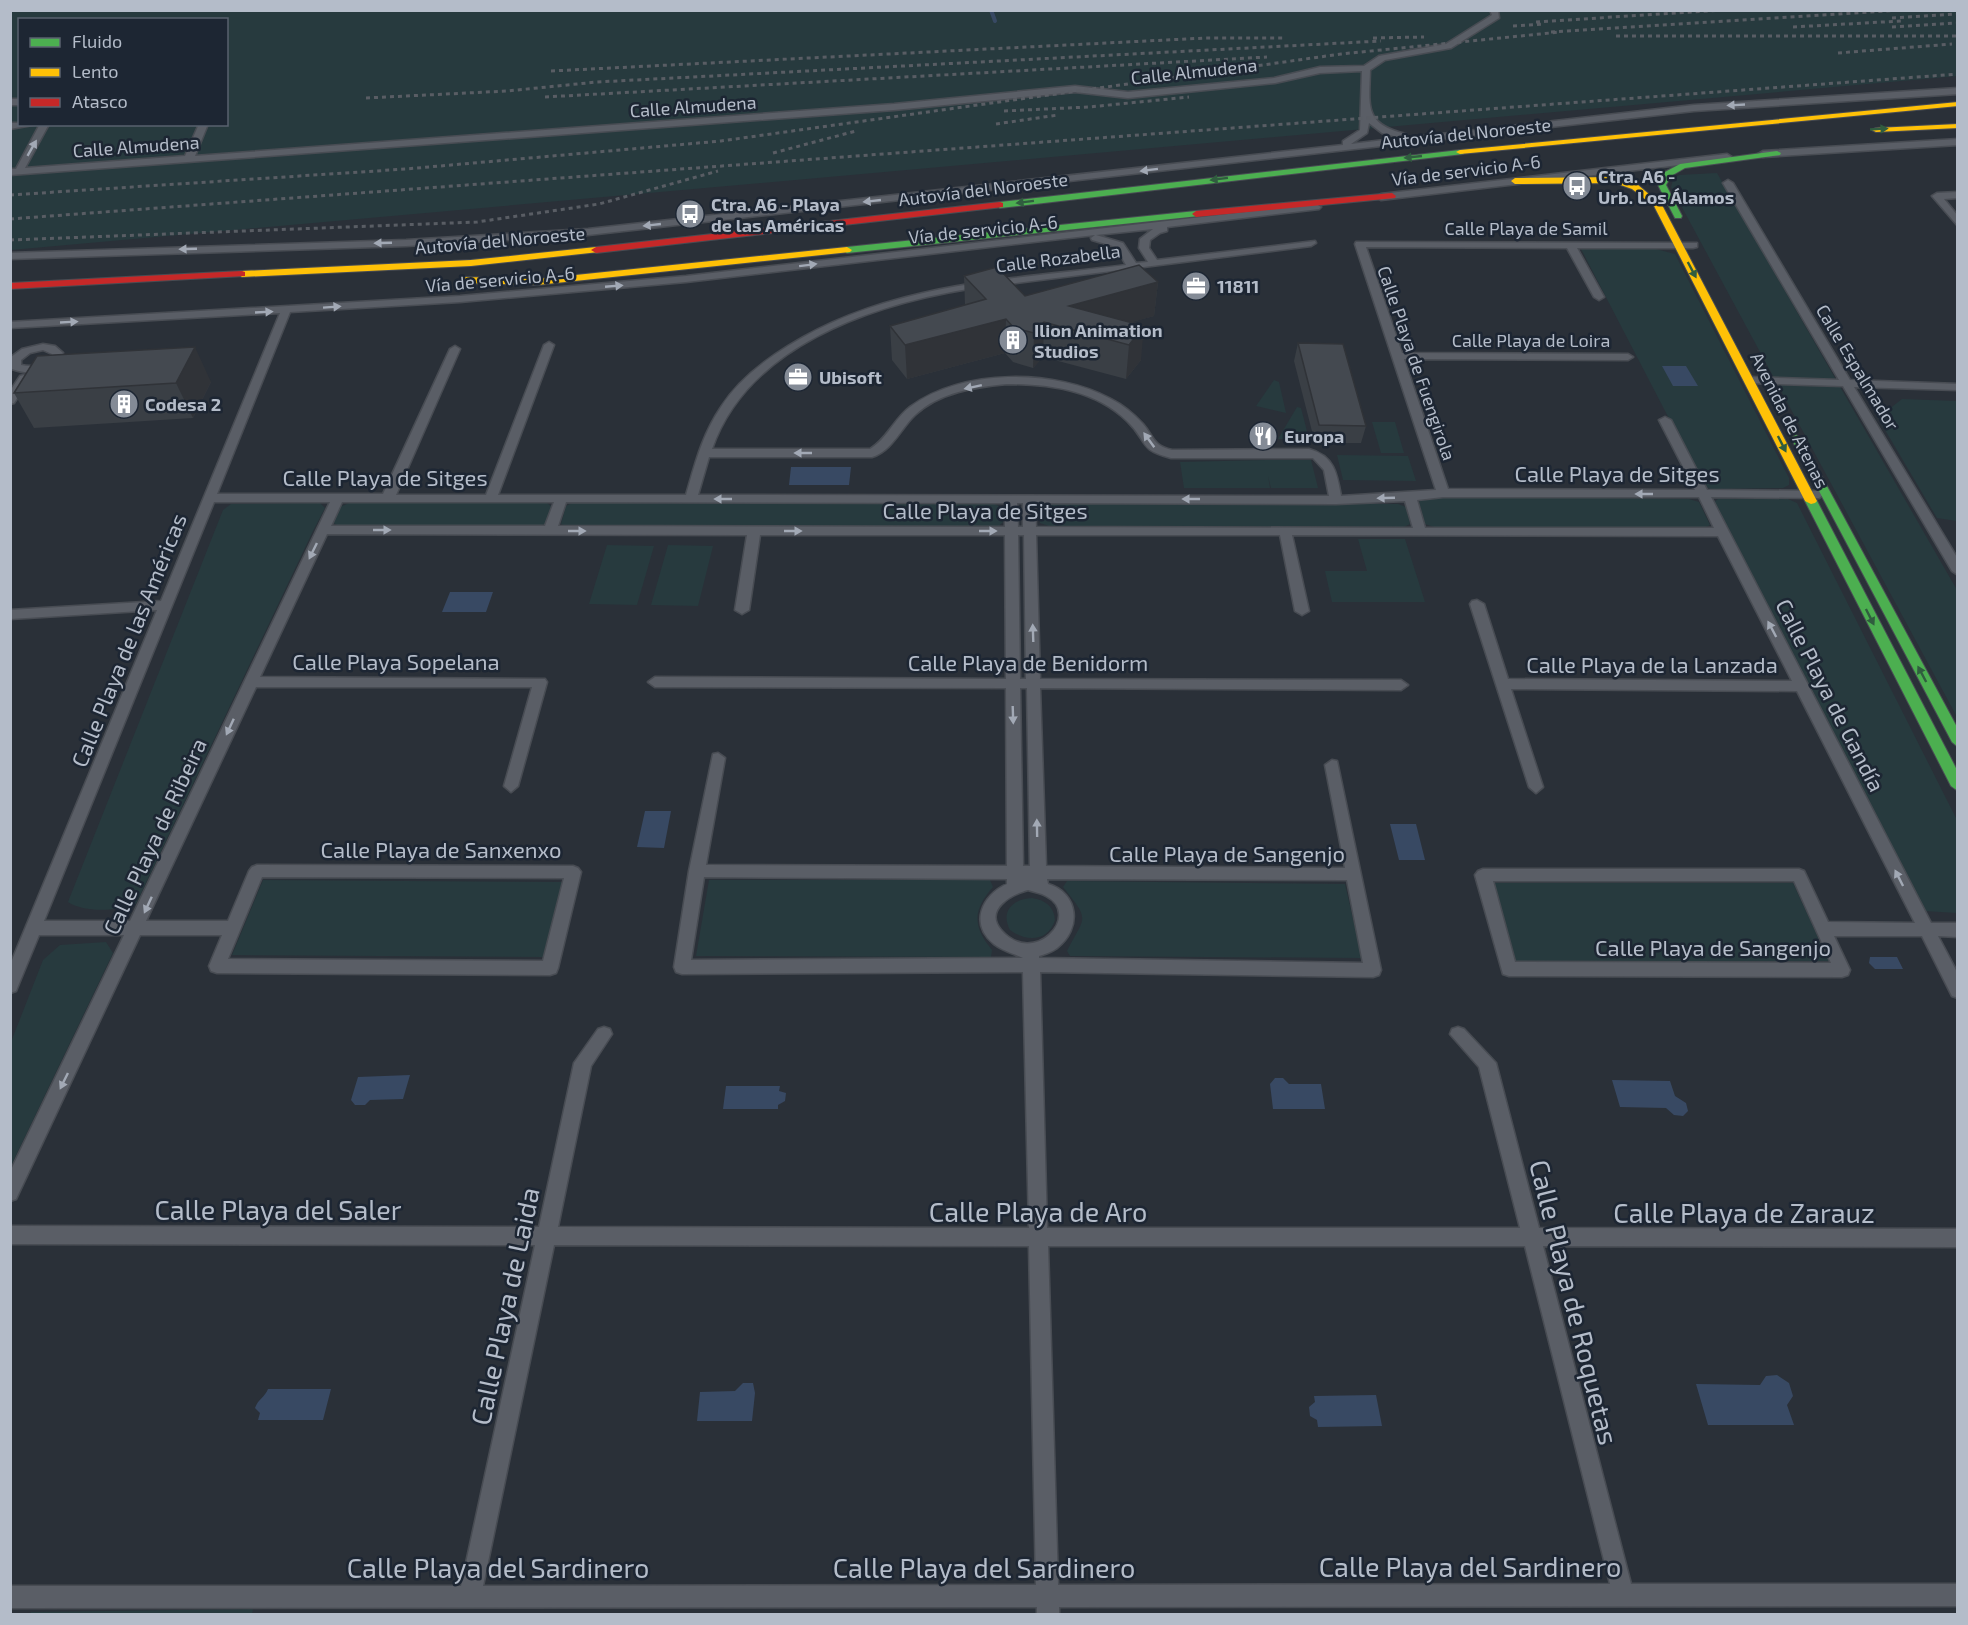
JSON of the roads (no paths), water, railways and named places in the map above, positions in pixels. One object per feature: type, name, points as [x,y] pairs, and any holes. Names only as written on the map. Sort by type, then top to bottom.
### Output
[{"type":"main road","points":[[1471,151],[1532,137],[1942,92]]},
{"type":"main road","name":"Autovía del Noroeste","points":[[10,286],[471,262],[860,222],[1471,151],[1792,118],[1958,104]]},
{"type":"main road","points":[[1863,130],[1958,126]]},
{"type":"main road","name":"Autovía del Noroeste","points":[[1540,159],[1805,133]]},
{"type":"main road","points":[[1727,308],[1662,185],[1668,174],[1683,166],[1777,153]]},
{"type":"main road","name":"Avenida de Atenas","points":[[1515,181],[1566,182],[1597,178],[1626,182],[1646,194],[1658,205],[1958,786]]},
{"type":"main road","name":"Autovía del Noroeste","points":[[1206,199],[608,267],[458,280],[537,282],[595,277],[1147,218],[1392,196]]},
{"type":"main road","points":[[10,276],[478,253],[790,222],[860,222]]},
{"type":"main road","name":"Avenida de Atenas","points":[[1792,430],[1953,727],[1958,742]]},
{"type":"street","points":[[1346,143],[1364,131],[1366,69],[1382,58],[1448,46],[1496,16],[1494,10]]},
{"type":"street","name":"Calle Almudena","points":[[14,171],[894,107],[1075,89],[1128,95],[1275,80],[1294,73],[1332,68],[1366,69]]},
{"type":"street","name":"Vía de servicio A-6","points":[[10,256],[406,243],[588,232],[1694,108],[1958,91]]},
{"type":"street","points":[[1249,159],[1403,136],[1632,110],[1694,108]]},
{"type":"street","points":[[1366,112],[1373,125],[1384,132],[1403,136]]},
{"type":"street","points":[[14,171],[44,126]]},
{"type":"street","points":[[189,158],[203,126]]},
{"type":"street","name":"Vía de servicio A-6","points":[[10,325],[460,299],[686,279],[1297,210],[1515,181],[1777,153],[1958,142]]},
{"type":"street","name":"Calle Espalmador","points":[[1728,183],[1958,571]]},
{"type":"street","points":[[1958,195],[1937,196],[1958,223]]},
{"type":"street","points":[[1154,262],[1144,248],[1145,239],[1157,230],[1297,210]]},
{"type":"street","points":[[940,250],[1093,237],[1113,241],[1128,252],[1132,267]]},
{"type":"street","name":"Calle Rozabella","points":[[691,499],[703,453],[716,423],[735,396],[774,359],[832,326],[888,306],[951,289],[1311,243]]},
{"type":"street","name":"Calle Playa de Samil","points":[[1359,244],[1693,245]]},
{"type":"street","name":"Calle Playa de Fuengirola","points":[[1359,244],[1443,493]]},
{"type":"street","points":[[1570,244],[1599,297]]},
{"type":"street","name":"Calle Playa de las Américas","points":[[10,986],[286,310]]},
{"type":"street","points":[[491,498],[549,345]]},
{"type":"street","points":[[388,498],[455,349]]},
{"type":"street","name":"Calle Playa de Loira","points":[[1397,356],[1628,357]]},
{"type":"street","points":[[10,401],[29,370]]},
{"type":"street","points":[[1750,380],[1958,387]]},
{"type":"street","points":[[703,453],[872,453],[884,447],[897,426],[915,409],[941,394],[978,385],[1014,381],[1044,382],[1101,398],[1126,413],[1154,448],[1171,454],[1309,453],[1320,455],[1328,461],[1336,500]]},
{"type":"street","name":"Calle Playa de Gandía","points":[[1665,420],[1958,991]]},
{"type":"street","name":"Calle Playa de Sitges","points":[[209,498],[1336,500],[1410,497],[1443,493],[1825,494]]},
{"type":"street","points":[[1410,497],[1420,531]]},
{"type":"street","name":"Calle Playa de Ribeira","points":[[10,1193],[138,927],[250,682],[338,498]]},
{"type":"street","points":[[550,531],[561,499]]},
{"type":"street","points":[[1011,499],[1016,880],[995,898],[989,908],[988,919],[998,939],[1031,958]]},
{"type":"street","points":[[1029,499],[1039,880],[1062,899],[1069,920],[1066,931],[1058,940],[1031,958]]},
{"type":"street","name":"Calle Playa de Sitges","points":[[323,530],[1721,532]]},
{"type":"street","points":[[742,610],[754,531]]},
{"type":"street","points":[[1285,531],[1302,611]]},
{"type":"street","points":[[1477,604],[1536,787]]},
{"type":"street","points":[[10,615],[164,605]]},
{"type":"street","name":"Calle Playa Sopelana","points":[[250,682],[540,682],[511,786]]},
{"type":"street","name":"Calle Playa de Benidorm","points":[[655,682],[1401,685]]},
{"type":"street","name":"Calle Playa de la Lanzada","points":[[1503,684],[1802,686]]},
{"type":"street","points":[[1926,725],[1953,727]]},
{"type":"street","points":[[697,871],[718,758]]},
{"type":"street","points":[[1332,765],[1354,874]]},
{"type":"street","name":"Calle Playa de Sanxenxo","points":[[257,871],[573,872],[550,968],[217,966],[233,928],[257,871]]},
{"type":"street","name":"Calle Playa de Sangenjo","points":[[697,871],[1016,880],[1354,874],[1374,970],[1031,958],[682,967],[697,871]]},
{"type":"street","name":"Calle Playa de Sangenjo","points":[[1483,875],[1799,875],[1824,929],[1842,970],[1509,969],[1483,875]]},
{"type":"street","points":[[34,928],[233,928]]},
{"type":"street","name":"Calle Playa de Sangenjo","points":[[1824,929],[1958,930]]},
{"type":"street","points":[[1031,958],[1047,1605]]},
{"type":"street","name":"Calle Playa de Laida","points":[[470,1596],[583,1063],[604,1034]]},
{"type":"street","name":"Calle Playa de Roquetas","points":[[1458,1034],[1487,1063],[1530,1239],[1623,1594]]},
{"type":"street","name":"Calle Playa del Saler","points":[[10,1235],[546,1236]]},
{"type":"street","name":"Calle Playa de Aro","points":[[546,1236],[1530,1239]]},
{"type":"street","name":"Calle Playa de Zarauz","points":[[1530,1239],[1958,1238]]},
{"type":"street","name":"Calle Playa del Sardinero","points":[[10,1597],[470,1596],[1047,1605],[1623,1594],[1958,1595]]},
{"type":"water","points":[[1662,366],[1686,366],[1698,386],[1673,386]]},
{"type":"water","points":[[791,467],[851,467],[849,485],[789,485]]},
{"type":"water","points":[[450,592],[493,592],[486,612],[442,612]]},
{"type":"water","points":[[645,811],[671,811],[664,848],[637,847]]},
{"type":"water","points":[[1390,824],[1416,824],[1425,860],[1399,860]]},
{"type":"water","points":[[1870,957],[1897,957],[1903,969],[1875,969],[1869,963]]},
{"type":"water","points":[[410,1075],[403,1099],[370,1100],[365,1105],[355,1105],[351,1100],[358,1077]]},
{"type":"water","points":[[1275,1078],[1283,1078],[1289,1084],[1321,1084],[1325,1109],[1273,1109],[1270,1084]]},
{"type":"water","points":[[1612,1080],[1670,1081],[1675,1096],[1686,1103],[1688,1111],[1683,1116],[1674,1115],[1666,1108],[1620,1107]]},
{"type":"water","points":[[726,1086],[780,1086],[779,1091],[786,1093],[785,1101],[778,1105],[778,1109],[723,1109]]},
{"type":"water","points":[[1777,1375],[1789,1383],[1793,1396],[1787,1405],[1794,1425],[1708,1425],[1696,1384],[1760,1385],[1766,1376]]},
{"type":"water","points":[[743,1383],[753,1383],[755,1393],[752,1421],[697,1421],[700,1392],[735,1391]]},
{"type":"water","points":[[268,1389],[331,1389],[323,1420],[258,1420],[260,1413],[255,1408]]},
{"type":"water","points":[[1376,1395],[1382,1426],[1318,1427],[1317,1420],[1310,1416],[1309,1407],[1315,1402],[1314,1396]]},
{"type":"waterway","points":[[991,10],[995,21]]},
{"type":"railway","points":[[1536,22],[1722,10]]},
{"type":"railway","points":[[1551,32],[1902,10]]},
{"type":"railway","points":[[1892,18],[1958,14]]},
{"type":"railway","points":[[1793,27],[1901,21]]},
{"type":"railway","points":[[1892,27],[1958,23]]},
{"type":"railway","points":[[1513,26],[1544,24]]},
{"type":"railway","points":[[10,195],[406,169],[721,141],[1341,54],[1560,32]]},
{"type":"railway","points":[[1616,36],[1958,36]]},
{"type":"railway","points":[[1373,38],[1424,37]]},
{"type":"railway","points":[[551,71],[1206,38],[1283,38]]},
{"type":"railway","points":[[366,98],[507,91],[597,82],[1381,41]]},
{"type":"railway","points":[[1838,53],[1952,44]]},
{"type":"railway","points":[[545,97],[1267,57]]},
{"type":"railway","points":[[10,219],[1958,74]]},
{"type":"railway","points":[[1004,111],[1089,107],[1189,97]]},
{"type":"railway","points":[[996,124],[1058,115]]},
{"type":"railway","points":[[773,153],[856,131]]},
{"type":"railway","points":[[10,240],[477,222],[599,204],[718,171]]},
{"type":"place","name":"Ctra. A6 - Urb. Los Álamos","points":[[1577,186]]},
{"type":"place","name":"Ctra. A6 - Playa de las Américas","points":[[690,214]]},
{"type":"place","name":"11811","points":[[1196,286]]},
{"type":"place","name":"Ilion Animation Studios","points":[[1013,340]]},
{"type":"place","name":"Ubisoft","points":[[798,377]]},
{"type":"place","name":"Codesa 2","points":[[124,404]]},
{"type":"place","name":"Europa","points":[[1263,436]]}]
